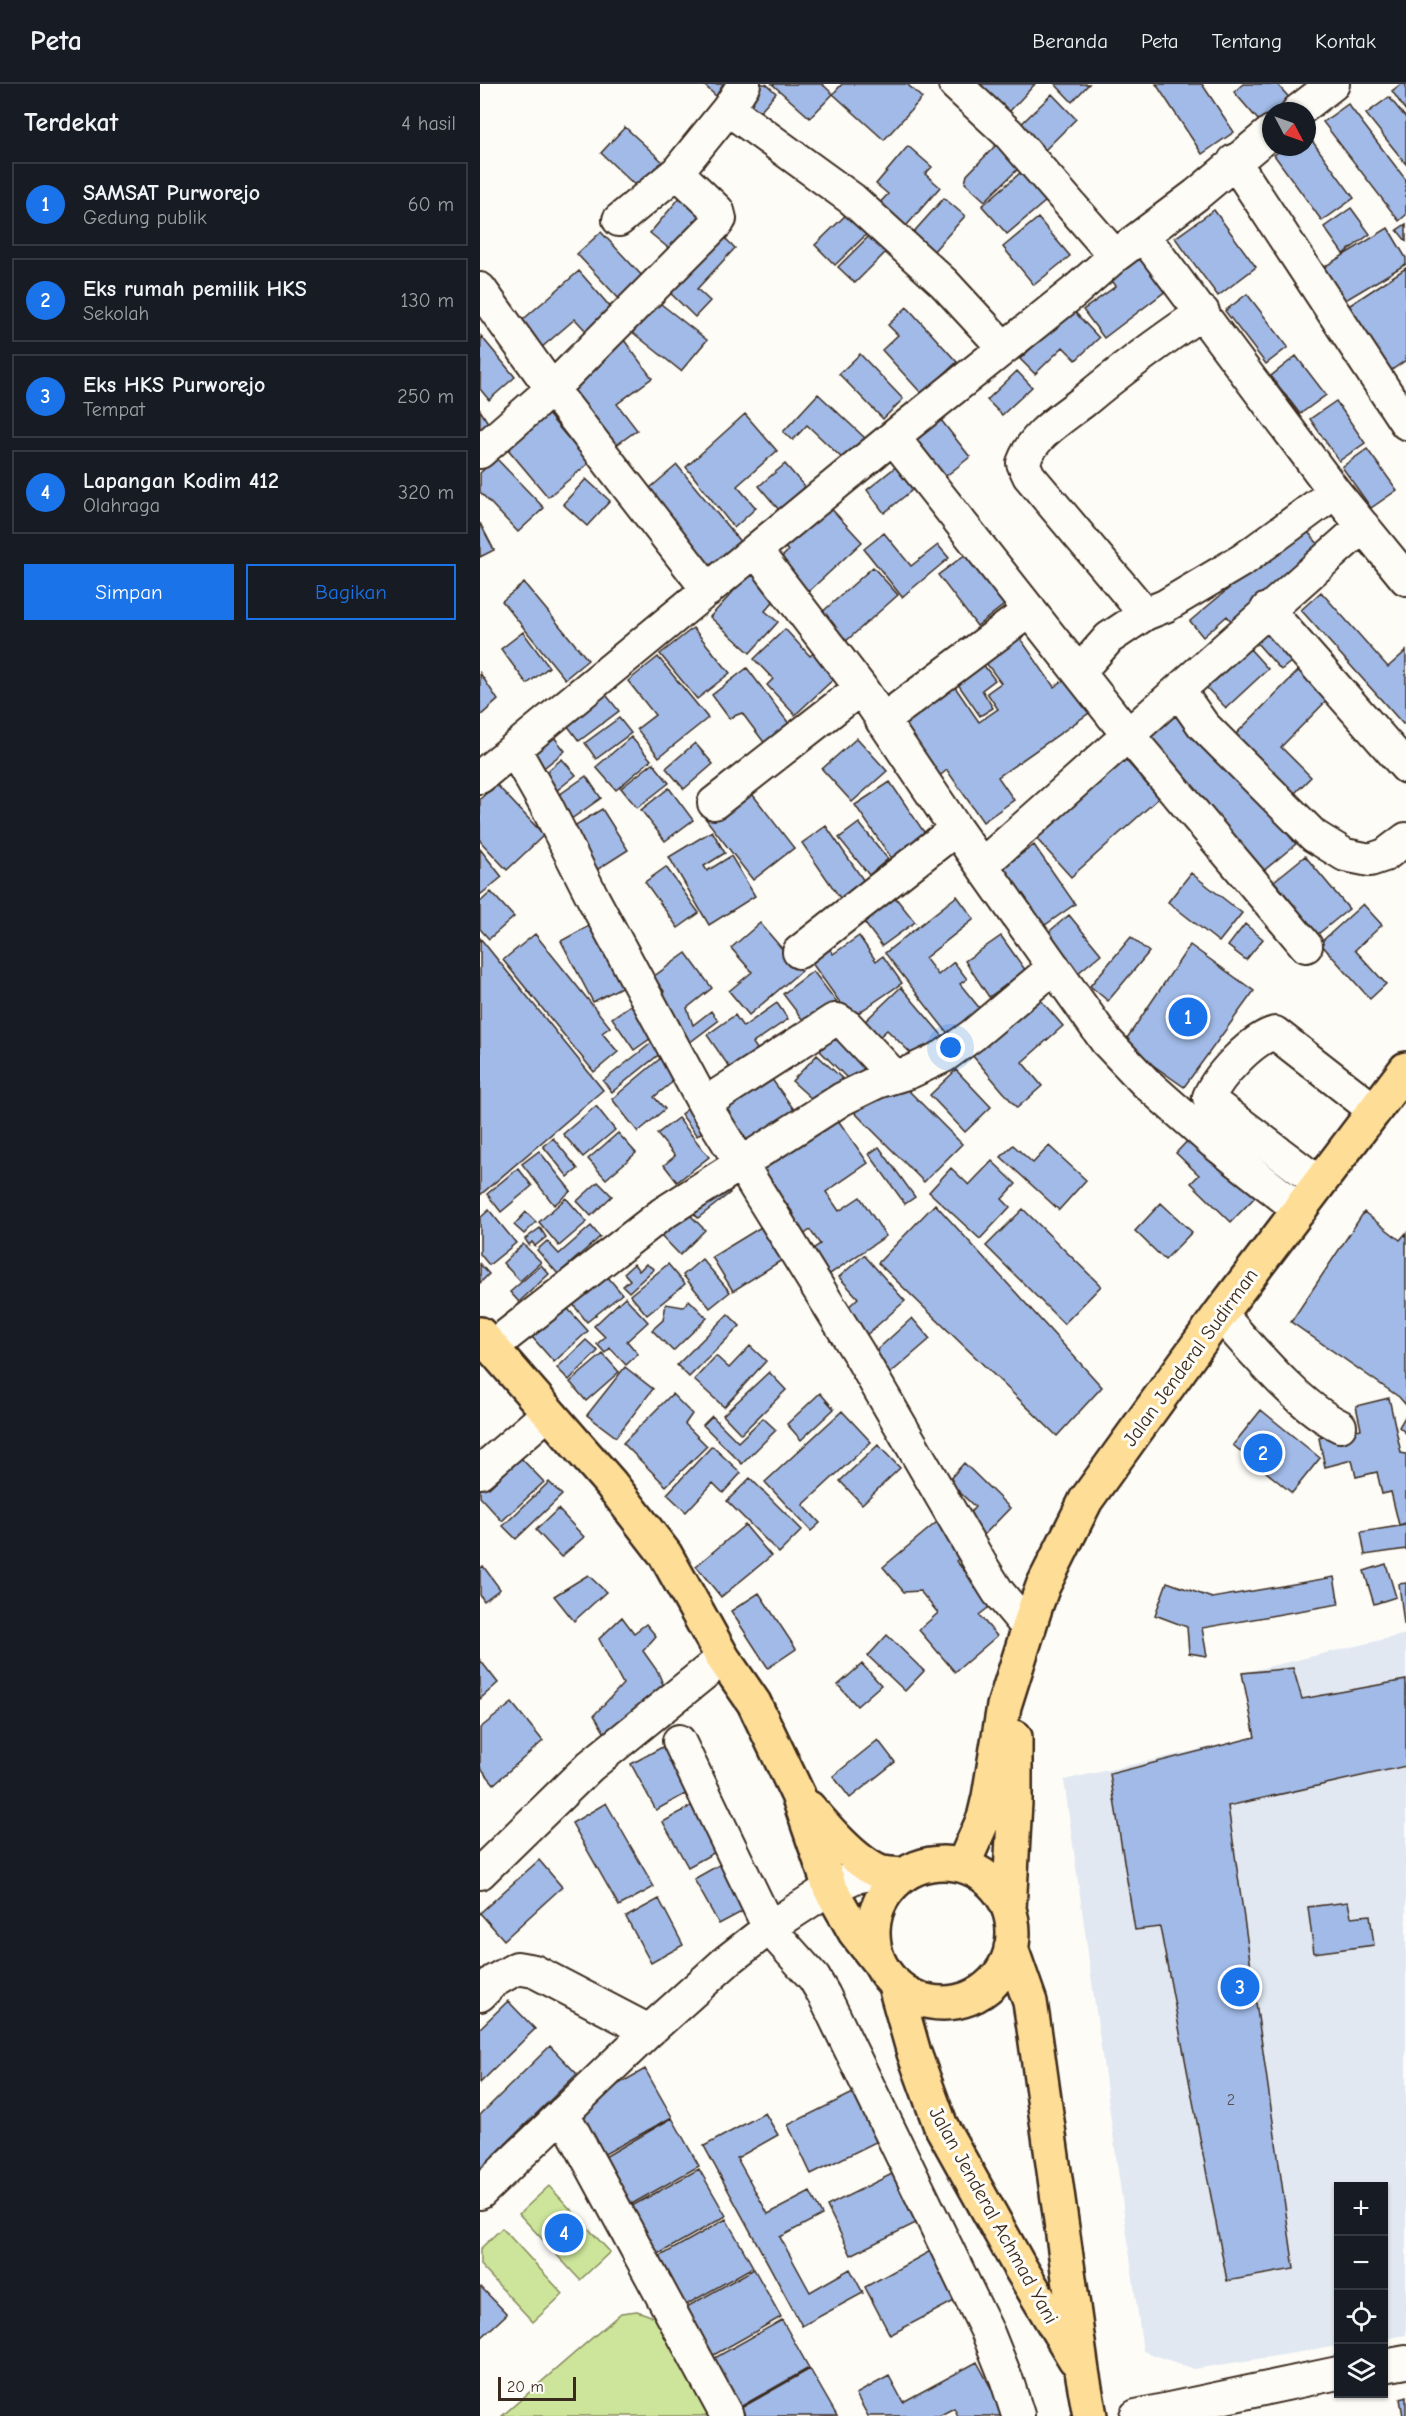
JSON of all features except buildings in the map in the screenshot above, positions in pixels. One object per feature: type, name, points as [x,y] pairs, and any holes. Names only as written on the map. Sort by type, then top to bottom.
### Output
[{"type":"main road","name":"Jalan Jenderal Sudirman","points":[[963,1865],[987,1808],[1004,1706],[1043,1586],[1086,1500],[1220,1314],[1406,1069]]},
{"type":"main road","points":[[486,1340],[547,1414],[611,1484],[664,1554],[723,1658],[754,1703],[798,1796],[830,1888],[855,1932],[886,1973],[915,1998],[939,2004],[964,2001],[985,1989],[1002,1971],[1011,1948],[1013,1929],[1009,1909],[1015,1802],[1015,1670]]},
{"type":"main road","points":[[798,1796],[833,1836],[867,1865],[891,1874],[943,1862],[963,1865],[983,1875],[998,1890],[1009,1909]]},
{"type":"main road","points":[[886,1973],[872,1936],[875,1913],[891,1874]]},
{"type":"main road","points":[[1011,1948],[1030,2002],[1090,2416]]},
{"type":"main road","name":"Jalan Jenderal Achmad Yani","points":[[886,1973],[940,2124],[1018,2264],[1082,2371]]},
{"type":"street","points":[[955,84],[1008,133],[1115,256]]},
{"type":"street","points":[[1309,102],[1332,84]]},
{"type":"street","points":[[619,220],[676,172],[736,97],[944,283],[1004,348]]},
{"type":"street","points":[[480,777],[893,437],[1115,256],[1196,195],[1262,139]]},
{"type":"street","points":[[1234,161],[1406,423]]},
{"type":"street","points":[[480,452],[552,389],[720,219],[718,211],[676,172]]},
{"type":"street","points":[[1143,235],[1203,312],[1335,492],[1406,579]]},
{"type":"street","points":[[480,289],[552,389],[708,590]]},
{"type":"street","points":[[1145,614],[1029,476],[1023,463],[1027,453],[1043,434],[1140,356],[1203,312]]},
{"type":"street","points":[[893,437],[1128,735],[1306,946]]},
{"type":"street","points":[[1079,672],[1109,638],[1145,614],[1165,606],[1244,559],[1335,492]]},
{"type":"street","points":[[982,865],[1179,691],[1267,609],[1363,526]]},
{"type":"street","points":[[756,551],[861,688],[956,829],[1106,1041],[1145,1082],[1213,1142],[1300,1210]]},
{"type":"street","points":[[1267,609],[1406,767]]},
{"type":"street","points":[[882,721],[1029,610]]},
{"type":"street","points":[[714,803],[861,688]]},
{"type":"street","points":[[1179,691],[1203,725],[1314,836],[1345,855],[1370,860],[1385,855],[1406,839]]},
{"type":"street","points":[[514,749],[704,1104],[858,1354],[983,1568],[998,1592],[1029,1629]]},
{"type":"street","points":[[799,952],[956,829]]},
{"type":"street","points":[[486,1340],[662,1214],[843,1099],[944,1056],[973,1035],[1054,967]]},
{"type":"street","points":[[704,1104],[834,1020],[847,1026],[894,1076]]},
{"type":"street","points":[[1319,1184],[1213,1103],[1209,1097],[1214,1086],[1256,1041],[1275,1033],[1375,1111]]},
{"type":"street","points":[[1220,1314],[1275,1373],[1328,1421],[1340,1426]]},
{"type":"street","points":[[480,1472],[547,1414]]},
{"type":"street","points":[[480,1873],[590,1766],[723,1658]]},
{"type":"street","points":[[679,1741],[769,1928],[814,1978],[828,2004],[988,2333],[1018,2415]]},
{"type":"street","points":[[480,2193],[649,2031],[728,1960],[769,1928],[830,1888],[855,1877],[891,1874]]},
{"type":"street","points":[[480,1995],[494,1981],[517,1968],[534,1971],[649,2031]]},
{"type":"street","points":[[563,2113],[728,2416]]},
{"type":"street","points":[[1388,2365],[1406,2362]]},
{"type":"street","points":[[1136,2416],[1334,2374]]},
{"type":"shaded area","points":[[1406,1634],[1406,2335],[1388,2338],[1388,2182],[1334,2182],[1334,2347],[1194,2369],[1143,2351],[1064,1780],[1255,1737],[1242,1673]]},
{"type":"green space","points":[[549,2186],[610,2252],[580,2280],[519,2214]]},
{"type":"green space","points":[[502,2228],[563,2294],[533,2322],[480,2265],[480,2249]]},
{"type":"green space","points":[[637,2311],[657,2318],[714,2416],[502,2416],[621,2313]]},
{"type":"place","name":"SAMSAT Purworejo","points":[[1188,1017]]},
{"type":"place","name":"Eks rumah pemilik HKS","points":[[1263,1453]]},
{"type":"place","name":"Eks HKS Purworejo","points":[[1240,1987]]},
{"type":"place","name":"Lapangan Kodim 412","points":[[564,2233]]}]
